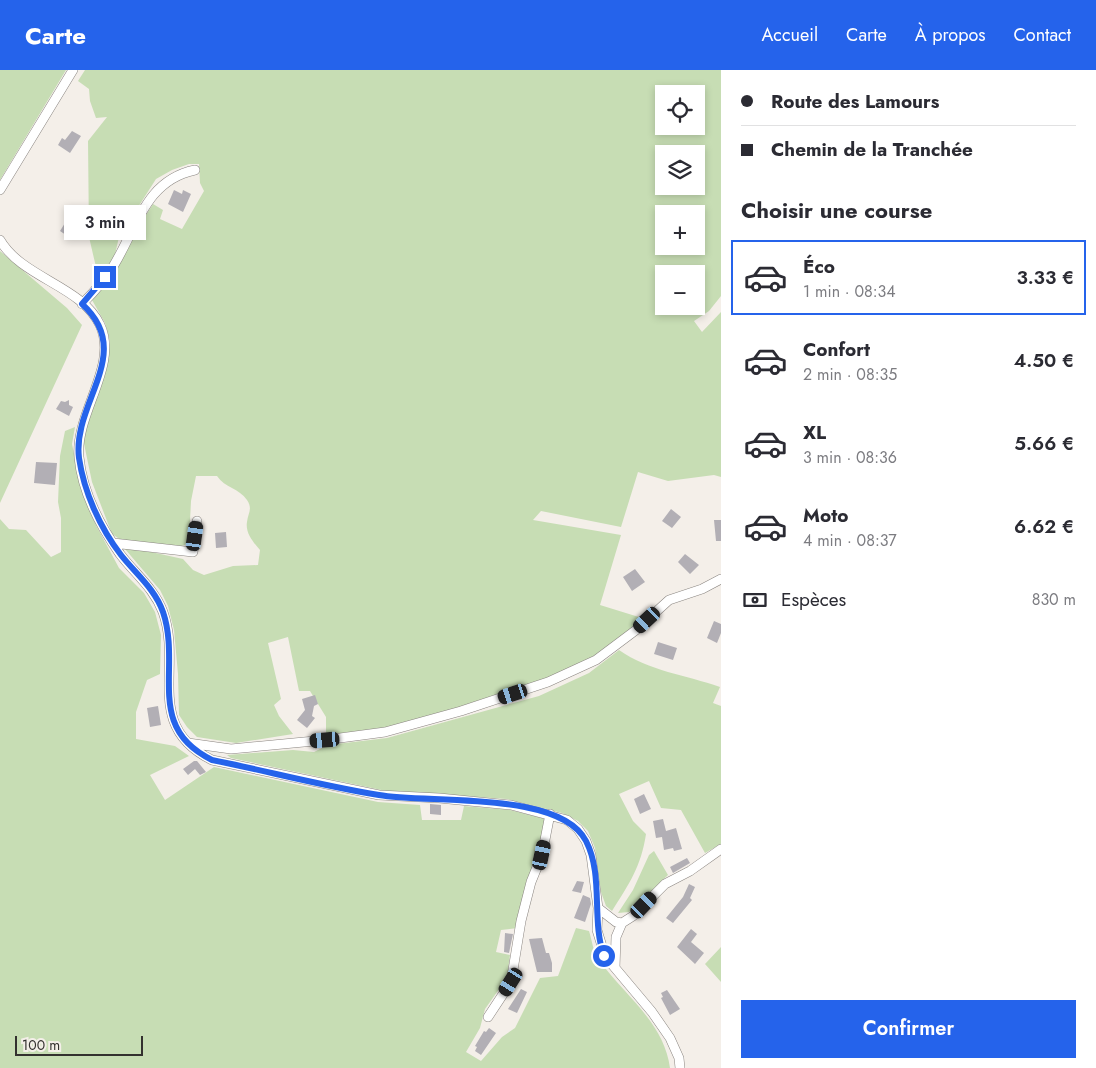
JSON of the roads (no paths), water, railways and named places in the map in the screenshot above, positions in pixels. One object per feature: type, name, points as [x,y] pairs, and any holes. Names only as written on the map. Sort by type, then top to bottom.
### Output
[{"type":"street","points":[[0,190],[73,70]]},
{"type":"street","points":[[82,304],[114,265],[154,193],[164,182],[182,172],[195,170]]},
{"type":"street","points":[[0,240],[15,258],[82,304],[92,313],[100,326],[104,338],[105,354],[78,441],[79,459],[94,508],[113,543],[153,591],[162,610],[168,637],[170,707],[177,731],[185,742],[197,753],[212,760],[379,796],[439,798],[511,805],[567,820],[578,829],[592,855],[600,944],[604,956],[646,1005],[670,1038],[680,1068]]},
{"type":"street","points":[[113,543],[193,552],[197,520]]},
{"type":"street","points":[[185,742],[231,748],[325,740],[385,732],[461,711],[548,682],[596,660],[636,630],[668,600],[702,589],[721,579]]},
{"type":"street","points":[[488,1017],[511,982],[521,921],[531,882],[542,855],[550,814]]},
{"type":"street","points":[[615,968],[616,937],[622,923],[633,916],[664,884],[690,871],[721,849]]},
{"type":"street","points":[[598,908],[616,922],[622,923]]}]
